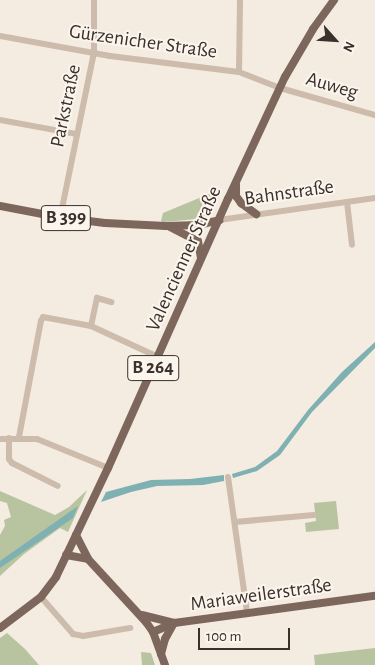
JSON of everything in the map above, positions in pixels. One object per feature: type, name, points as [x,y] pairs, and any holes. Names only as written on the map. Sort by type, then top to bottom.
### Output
[{"type":"main road","name":"Valencienner Straße","points":[[0,628],[42,597],[49,587],[108,468],[235,183],[280,88],[313,29],[334,0]]},
{"type":"main road","points":[[235,183],[236,196],[241,203],[256,214]]},
{"type":"main road","name":"Bahnstraße","points":[[0,206],[60,218],[166,226],[198,225],[219,220]]},
{"type":"main road","points":[[166,226],[187,234],[198,241],[201,260]]},
{"type":"main road","points":[[76,535],[88,559],[153,632],[165,665]]},
{"type":"main road","points":[[66,555],[88,559]]},
{"type":"main road","name":"Mariaweilerstraße","points":[[153,632],[174,623],[375,596]]},
{"type":"main road","points":[[138,613],[174,623],[165,639],[161,654]]},
{"type":"street","name":"Parkstraße","points":[[60,218],[94,53],[94,0]]},
{"type":"street","points":[[239,72],[240,0]]},
{"type":"street","name":"Gürzenicher Straße","points":[[0,36],[94,53],[239,72],[280,88]]},
{"type":"street","name":"Auweg","points":[[280,88],[375,115]]},
{"type":"street","points":[[0,120],[76,134]]},
{"type":"street","name":"Bahnstraße","points":[[219,220],[375,198]]},
{"type":"street","points":[[347,202],[352,245]]},
{"type":"street","points":[[91,326],[98,298],[110,302]]},
{"type":"street","points":[[19,437],[41,321],[45,317],[91,326],[158,357]]},
{"type":"street","points":[[0,439],[19,437],[46,442],[108,468]]},
{"type":"street","points":[[9,438],[9,459],[12,463],[58,486]]},
{"type":"street","points":[[228,477],[247,612]]},
{"type":"street","points":[[235,522],[314,515]]},
{"type":"street","points":[[42,597],[73,634],[82,636],[130,628]]},
{"type":"green space","points":[[216,191],[221,192],[208,216],[197,219],[161,221],[163,213]]},
{"type":"green space","points":[[87,490],[68,532],[60,528],[24,554],[0,576],[0,535],[5,526],[4,520],[11,517],[7,503],[0,501],[0,491],[55,515],[69,507]]},
{"type":"green space","points":[[336,501],[339,529],[306,532],[305,523],[316,521],[314,503]]},
{"type":"green space","points":[[7,633],[39,665],[0,665],[0,638]]},
{"type":"green space","points":[[375,648],[375,665],[315,665],[314,655]]},
{"type":"green space","points":[[141,652],[151,653],[155,665],[142,665]]},
{"type":"water","points":[[375,342],[375,348],[312,412],[280,455],[257,471],[233,478],[232,474],[255,467],[277,451],[308,410],[342,372]]},
{"type":"water","points":[[224,475],[224,481],[203,485],[157,486],[101,502],[106,492],[151,480],[190,479]]},
{"type":"water","points":[[78,506],[73,518],[0,568],[0,561]]}]
